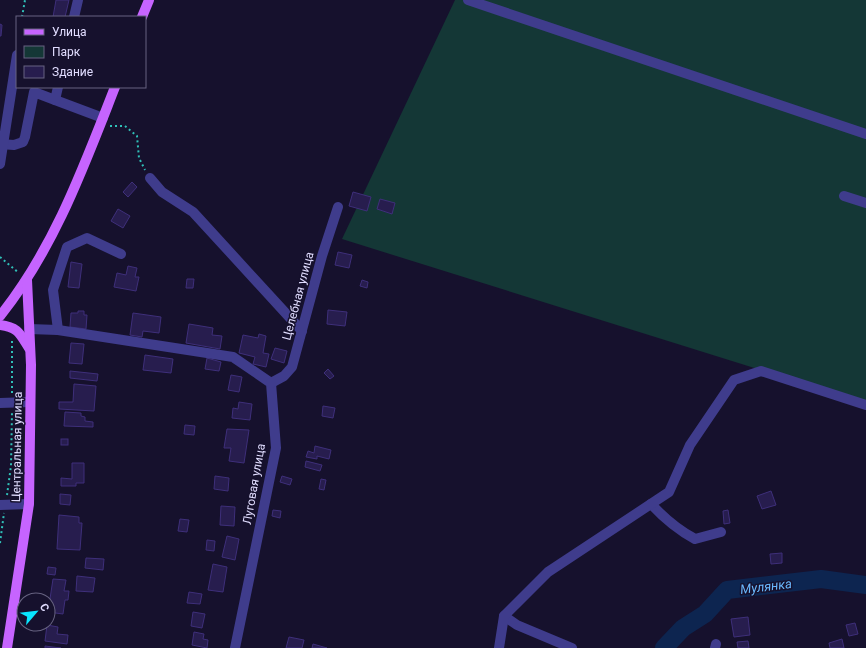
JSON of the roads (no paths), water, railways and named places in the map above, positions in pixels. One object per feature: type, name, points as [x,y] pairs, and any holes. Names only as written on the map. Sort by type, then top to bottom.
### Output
[{"type":"main road","points":[[142,16],[149,0]]},
{"type":"main road","points":[[0,316],[27,280],[52,235],[76,184],[115,88]]},
{"type":"main road","name":"Центральная улица","points":[[7,648],[29,504],[30,349],[27,280]]},
{"type":"main road","points":[[0,325],[12,327],[19,332],[30,349]]},
{"type":"street","points":[[74,16],[78,0]]},
{"type":"street","points":[[468,0],[866,134]]},
{"type":"street","points":[[0,164],[16,61]]},
{"type":"street","points":[[55,100],[58,88]]},
{"type":"street","points":[[2,144],[18,144],[25,139],[34,92],[102,122]]},
{"type":"street","points":[[150,178],[162,192],[193,212],[302,331]]},
{"type":"street","points":[[844,196],[866,203]]},
{"type":"street","name":"Целебная улица","points":[[271,383],[284,376],[292,367],[322,256],[338,207]]},
{"type":"street","points":[[58,330],[53,290],[67,247],[87,238],[121,254]]},
{"type":"street","points":[[29,329],[58,330],[233,357],[271,383]]},
{"type":"street","points":[[499,648],[504,616],[548,572],[669,492],[690,445],[734,380],[761,371],[866,404]]},
{"type":"street","name":"Луговая улица","points":[[235,648],[276,448],[271,383]]},
{"type":"street","points":[[0,403],[30,402]]},
{"type":"street","points":[[3,505],[29,504]]},
{"type":"street","points":[[651,504],[682,532],[695,539],[721,532]]},
{"type":"street","points":[[504,616],[516,626],[572,648]]},
{"type":"waterway","name":"Мулянка","points":[[664,648],[683,628],[705,614],[727,590],[821,579],[866,585]]}]
